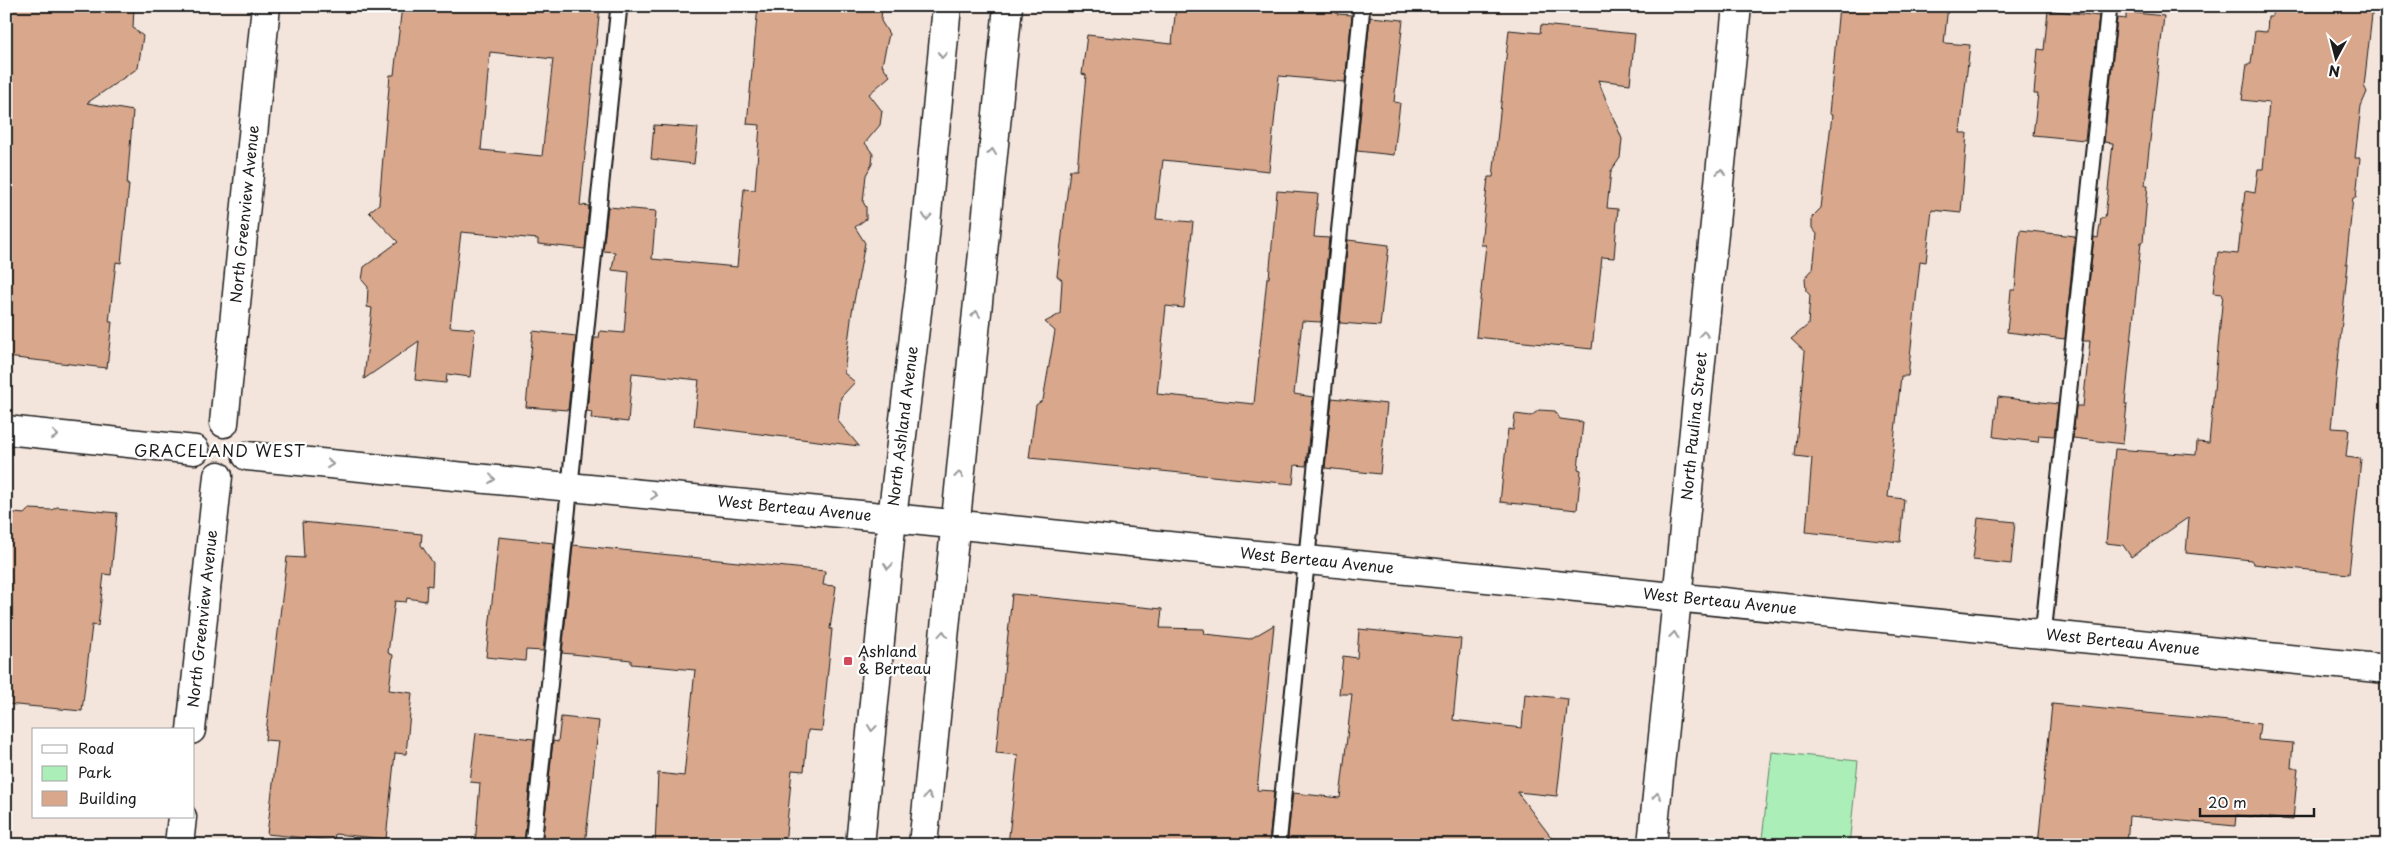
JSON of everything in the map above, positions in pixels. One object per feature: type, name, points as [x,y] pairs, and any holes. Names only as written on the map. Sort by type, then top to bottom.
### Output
[{"type":"street","name":"North Greenview Avenue","points":[[224,423],[266,6]]},
{"type":"street","name":"North Ashland Avenue","points":[[860,845],[892,518],[920,287],[947,6]]},
{"type":"street","points":[[923,845],[954,524],[1008,6]]},
{"type":"street","name":"North Paulina Street","points":[[1652,845],[1737,6]]},
{"type":"street","points":[[224,423],[232,425],[244,434],[248,449],[247,456],[240,469],[233,473],[218,476],[204,470],[196,458],[195,450],[198,436],[204,430],[210,426],[224,423]]},
{"type":"street","points":[[6,430],[195,450]]},
{"type":"street","name":"West Berteau Avenue","points":[[247,456],[954,524],[2387,669]]},
{"type":"street","name":"North Greenview Avenue","points":[[191,728],[218,476]]},
{"type":"street","points":[[179,845],[182,818]]},
{"type":"lane","points":[[533,845],[619,6]]},
{"type":"lane","points":[[1278,845],[1362,6]]},
{"type":"lane","points":[[2043,635],[2109,6]]},
{"type":"green space","points":[[1772,752],[1858,761],[1849,845],[1819,845],[1762,839]]},
{"type":"building","points":[[9,6],[134,6],[133,28],[143,36],[138,68],[87,103],[133,111],[127,185],[129,185],[121,263],[116,262],[109,322],[112,322],[107,368],[6,357],[6,40]]},
{"type":"building","points":[[402,6],[600,6],[580,205],[589,206],[585,249],[538,244],[538,239],[461,232],[450,327],[475,329],[470,377],[447,374],[446,383],[415,380],[419,341],[364,379],[372,308],[367,307],[368,287],[362,280],[364,267],[398,242],[369,212],[379,204],[390,75],[394,75]],"holes":[[[490,52],[553,59],[542,156],[481,150]]]},
{"type":"building","points":[[758,6],[882,6],[881,21],[889,34],[882,65],[890,76],[869,94],[882,111],[880,125],[865,143],[873,154],[872,164],[866,175],[863,202],[866,207],[866,219],[855,227],[865,243],[852,312],[844,373],[855,382],[841,397],[838,421],[859,446],[694,426],[699,380],[632,373],[628,422],[591,418],[592,412],[587,411],[594,338],[599,338],[600,331],[624,333],[629,272],[612,270],[615,252],[603,251],[608,207],[656,211],[652,259],[737,267],[744,189],[755,190],[760,125],[747,124]]},
{"type":"building","points":[[1176,6],[1337,6],[1337,14],[1352,15],[1345,82],[1279,76],[1269,171],[1163,160],[1156,219],[1193,222],[1184,308],[1166,306],[1157,394],[1254,404],[1277,191],[1318,194],[1314,237],[1329,238],[1321,322],[1302,321],[1294,394],[1313,397],[1306,466],[1295,465],[1293,484],[1029,458],[1036,405],[1043,400],[1055,331],[1045,322],[1060,314],[1062,280],[1057,276],[1070,170],[1077,170],[1086,75],[1082,74],[1087,35],[1172,44]]},
{"type":"building","points":[[1839,6],[1948,6],[1944,43],[1970,45],[1960,133],[1967,133],[1961,213],[1932,210],[1926,262],[1920,261],[1908,376],[1901,376],[1888,497],[1904,499],[1900,542],[1806,532],[1812,458],[1795,456],[1805,352],[1791,339],[1808,325],[1810,295],[1806,291],[1805,278],[1813,269],[1817,234],[1812,228],[1812,217],[1821,208],[1832,115],[1829,114]]},
{"type":"building","points":[[2273,6],[2373,6],[2364,86],[2367,92],[2361,106],[2355,158],[2360,158],[2356,198],[2353,198],[2331,428],[2349,429],[2346,457],[2361,459],[2349,574],[2254,564],[2251,560],[2186,553],[2189,517],[2131,557],[2123,545],[2106,543],[2115,449],[2196,455],[2197,442],[2209,443],[2223,294],[2213,293],[2218,252],[2238,254],[2245,191],[2255,193],[2258,169],[2263,169],[2269,103],[2242,100],[2247,64],[2251,64],[2255,31],[2267,32],[2268,17],[2272,17]]},
{"type":"building","points":[[2048,10],[2099,16],[2085,140],[2033,135],[2038,94],[2034,94],[2038,49],[2044,50]]},
{"type":"building","points":[[2126,12],[2164,16],[2145,185],[2148,185],[2125,404],[2127,404],[2123,444],[2073,438],[2076,406],[2083,406],[2090,341],[2083,341],[2094,237],[2098,238],[2101,218],[2105,218],[2113,143],[2104,142],[2117,18],[2126,19]]},
{"type":"building","points":[[1370,17],[1403,20],[1394,102],[1400,103],[1394,155],[1357,151]]},
{"type":"building","points":[[1541,25],[1635,34],[1630,84],[1598,80],[1622,139],[1620,158],[1611,171],[1607,208],[1618,209],[1614,258],[1602,257],[1592,349],[1476,337],[1486,245],[1481,245],[1488,177],[1493,177],[1509,30],[1540,33]]},
{"type":"building","points":[[654,125],[698,128],[694,164],[651,159]]},
{"type":"building","points":[[2020,230],[2075,236],[2065,339],[2007,332],[2011,290],[2015,290]]},
{"type":"building","points":[[1348,240],[1389,245],[1380,326],[1340,323]]},
{"type":"building","points":[[533,331],[576,336],[568,410],[526,407]]},
{"type":"building","points":[[1998,397],[2058,404],[2054,436],[2039,435],[2038,442],[1994,437]]},
{"type":"building","points":[[1332,398],[1387,404],[1380,474],[1325,468]]},
{"type":"building","points":[[1539,410],[1555,411],[1560,419],[1583,422],[1578,469],[1581,470],[1577,510],[1500,502],[1508,429],[1513,430],[1515,414],[1531,416]]},
{"type":"building","points":[[57,507],[117,513],[111,575],[104,574],[98,626],[92,625],[82,711],[6,704],[6,512],[24,514],[29,509],[52,510]]},
{"type":"building","points":[[1978,518],[2015,522],[2011,564],[1973,560]]},
{"type":"building","points":[[302,522],[422,534],[421,545],[433,563],[432,586],[427,585],[426,601],[407,598],[406,602],[395,601],[388,653],[393,655],[389,690],[412,693],[406,754],[395,753],[386,839],[335,834],[334,841],[267,834],[278,741],[265,740],[287,557],[304,558]]},
{"type":"building","points":[[499,537],[554,543],[543,651],[526,650],[525,661],[486,657]]},
{"type":"building","points":[[573,545],[825,571],[823,585],[836,586],[830,629],[832,629],[822,731],[808,730],[804,771],[792,770],[785,845],[655,845],[658,773],[684,776],[695,670],[631,664],[631,660],[562,653]]},
{"type":"building","points":[[1012,594],[1162,609],[1160,628],[1204,629],[1205,634],[1250,639],[1274,625],[1257,790],[1274,791],[1269,845],[1008,845],[1018,755],[996,753]]},
{"type":"building","points":[[1359,629],[1461,639],[1453,720],[1522,728],[1525,694],[1568,699],[1557,796],[1517,792],[1557,845],[1287,845],[1293,793],[1340,798],[1352,694],[1339,694],[1343,656],[1357,658]]},
{"type":"building","points":[[2052,704],[2260,724],[2258,740],[2293,743],[2291,768],[2298,768],[2293,820],[2236,815],[2235,826],[2129,816],[2127,845],[2038,845]]},
{"type":"building","points":[[561,717],[599,721],[585,845],[542,845],[553,741],[558,742]]},
{"type":"building","points":[[476,733],[534,739],[524,845],[475,845],[480,783],[470,782]]},
{"type":"place","name":"Ashland & Berteau","points":[[848,661]]},
{"type":"district","name":"GRACELAND WEST","points":[[220,451]]}]
